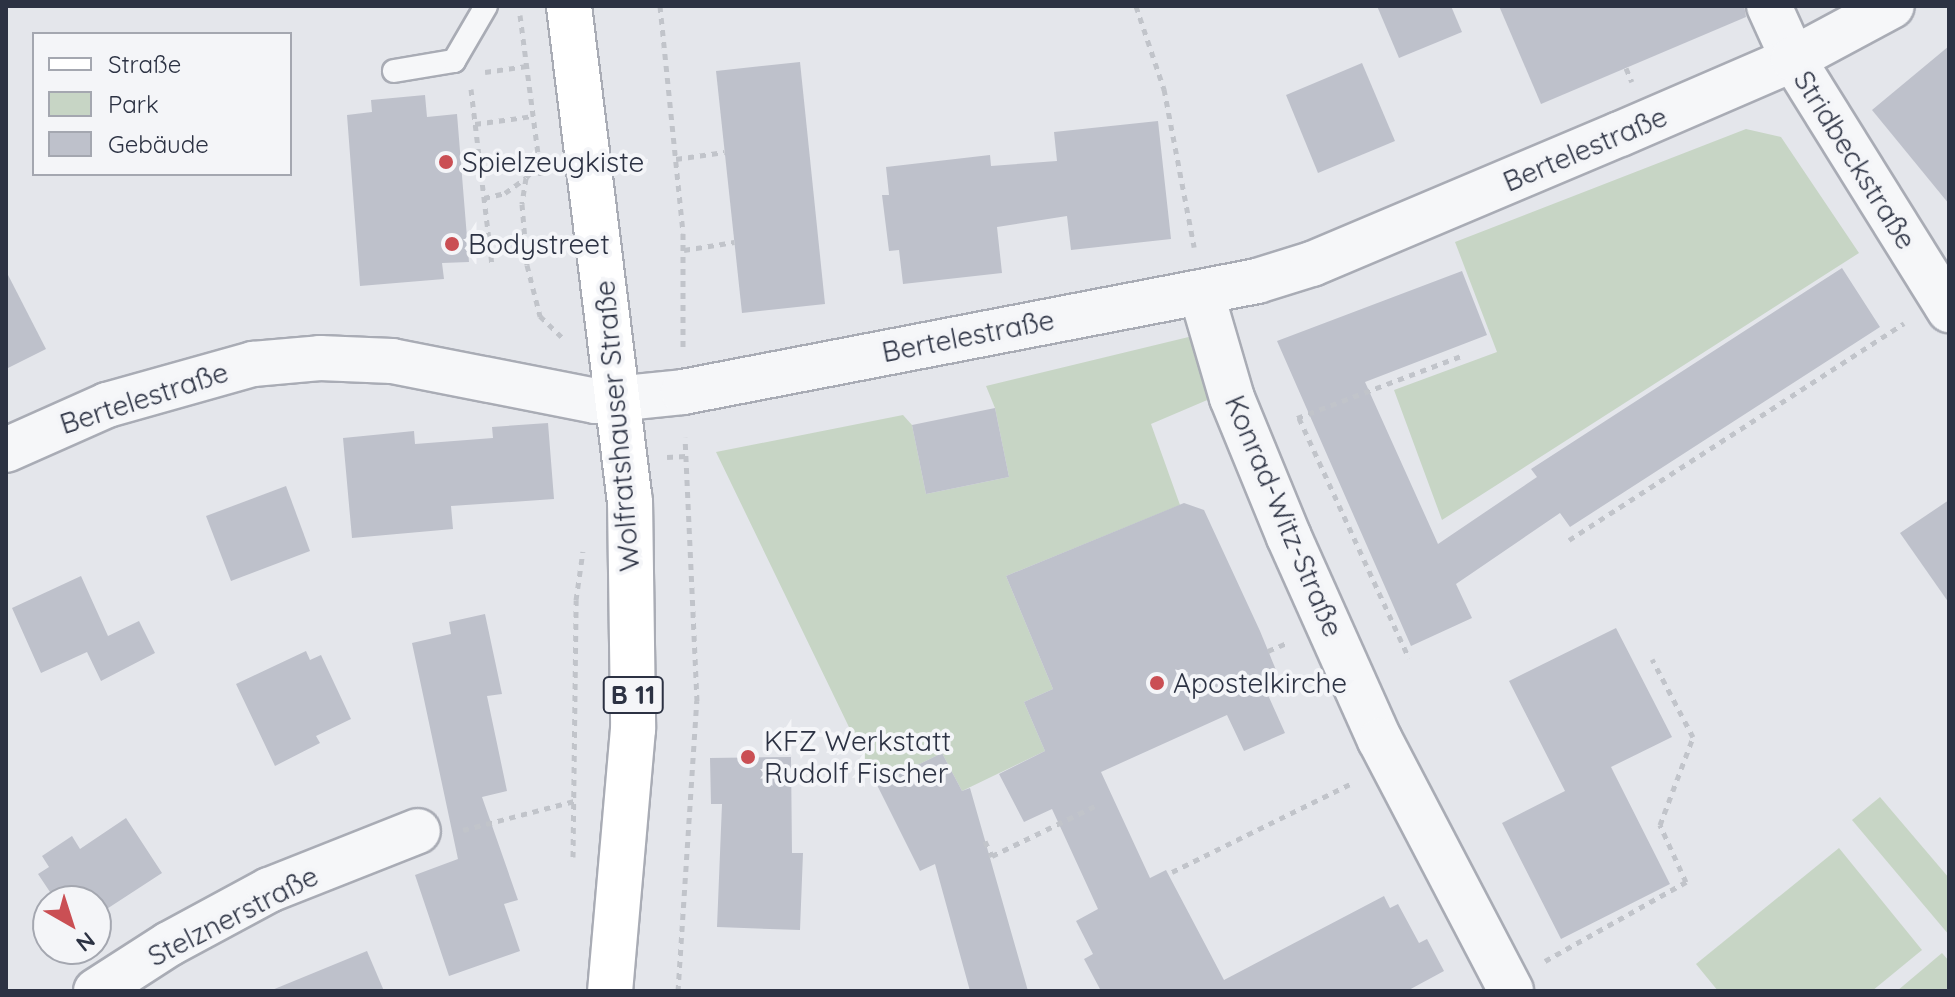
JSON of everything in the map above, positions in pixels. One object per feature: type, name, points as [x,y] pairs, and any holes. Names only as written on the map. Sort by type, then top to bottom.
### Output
[{"type":"main road","name":"Wolfratshauser Straße","points":[[569,6],[621,399],[630,500],[633,729],[610,991]]},
{"type":"street","name":"Stridbeckstraße","points":[[1769,6],[1793,59],[1944,303]]},
{"type":"street","name":"Bertelestraße","points":[[6,450],[107,405],[174,383],[253,364],[320,358],[392,361],[580,401],[621,399],[683,392],[1201,292],[1312,264],[1793,59],[1892,6]]},
{"type":"street","name":"Konrad-Witz-Straße","points":[[1201,292],[1245,435],[1392,763],[1509,987]]},
{"type":"street","name":"Stelznerstraße","points":[[96,991],[169,944],[269,890],[418,831]]},
{"type":"lane","points":[[394,71],[454,61],[486,6]]},
{"type":"path","points":[[484,198],[505,193],[539,164],[519,6]]},
{"type":"path","points":[[660,6],[684,250],[683,392],[697,701],[678,991]]},
{"type":"path","points":[[1136,6],[1177,147],[1201,292]]},
{"type":"path","points":[[492,266],[470,75],[527,66]]},
{"type":"path","points":[[475,124],[533,116]]},
{"type":"path","points":[[676,159],[724,152]]},
{"type":"path","points":[[526,178],[523,238],[540,316],[575,349]]},
{"type":"path","points":[[684,250],[734,242]]},
{"type":"path","points":[[1569,540],[1944,303]]},
{"type":"path","points":[[1245,435],[1299,418],[1461,356]]},
{"type":"path","points":[[1299,418],[1409,658]]},
{"type":"path","points":[[573,861],[576,600],[583,553]]},
{"type":"path","points":[[1509,987],[1686,882],[1660,825],[1693,737],[1652,659]]},
{"type":"path","points":[[1172,872],[1392,763]]},
{"type":"path","points":[[418,831],[442,836],[574,801]]},
{"type":"path","points":[[985,841],[992,856],[1099,804]]},
{"type":"green space","points":[[1746,129],[1781,137],[1859,253],[1442,520],[1394,390],[1497,352],[1455,242]]},
{"type":"green space","points":[[1201,334],[1219,395],[1151,424],[1180,505],[1006,576],[1053,689],[1024,702],[1045,751],[962,791],[942,753],[877,785],[716,452],[903,415],[912,425],[926,494],[1009,477],[995,408],[986,386]]},
{"type":"green space","points":[[1880,797],[1949,878],[1949,935],[1852,820]]},
{"type":"green space","points":[[1839,848],[1922,950],[1872,991],[1718,991],[1696,964]]},
{"type":"green space","points":[[1942,953],[1949,961],[1949,991],[1897,991]]},
{"type":"building","points":[[1377,6],[1451,6],[1462,32],[1399,58]]},
{"type":"building","points":[[1499,6],[1744,6],[1746,17],[1541,104]]},
{"type":"building","points":[[1949,46],[1949,204],[1872,110]]},
{"type":"building","points":[[800,62],[825,304],[742,313],[716,71]]},
{"type":"building","points":[[1362,63],[1395,141],[1318,173],[1286,95]]},
{"type":"building","points":[[425,95],[427,117],[457,114],[469,262],[442,263],[444,279],[360,286],[347,115],[372,112],[371,100]]},
{"type":"building","points":[[1158,121],[1171,239],[1071,250],[1067,216],[997,227],[1002,273],[903,284],[899,250],[889,251],[882,195],[889,195],[886,167],[990,155],[991,166],[1057,161],[1054,132]]},
{"type":"building","points":[[1842,268],[1880,327],[1570,527],[1560,513],[1456,584],[1472,618],[1411,646],[1277,341],[1462,271],[1487,335],[1365,382],[1438,544],[1537,477],[1531,469]]},
{"type":"building","points":[[6,271],[46,349],[6,369]]},
{"type":"building","points":[[995,408],[1009,477],[926,494],[912,425]]},
{"type":"building","points":[[548,423],[554,499],[451,506],[453,529],[352,538],[343,438],[414,431],[415,444],[493,438],[492,427]]},
{"type":"building","points":[[286,486],[310,551],[231,581],[206,516]]},
{"type":"building","points":[[1949,500],[1949,603],[1900,533]]},
{"type":"building","points":[[1184,503],[1204,510],[1260,631],[1276,670],[1260,677],[1285,733],[1244,751],[1227,715],[1101,772],[1150,878],[1166,870],[1224,980],[1384,896],[1390,908],[1398,904],[1419,943],[1427,939],[1444,971],[1407,991],[1101,991],[1084,959],[1093,954],[1076,921],[1098,909],[1052,809],[1024,822],[999,774],[1045,751],[1024,702],[1053,689],[1006,576]]},
{"type":"building","points":[[81,576],[108,636],[139,621],[155,653],[101,681],[87,652],[41,673],[12,608]]},
{"type":"building","points":[[485,614],[502,694],[487,696],[507,791],[482,797],[518,900],[504,904],[520,951],[449,976],[415,875],[458,859],[412,643],[451,634],[449,622]]},
{"type":"building","points":[[1616,628],[1672,737],[1611,767],[1670,884],[1561,939],[1502,823],[1565,791],[1509,681]]},
{"type":"building","points":[[306,651],[310,660],[321,655],[351,719],[316,736],[320,743],[275,766],[236,684]]},
{"type":"building","points":[[942,753],[962,791],[970,788],[1028,991],[970,991],[935,864],[920,871],[877,785]]},
{"type":"building","points":[[791,757],[792,853],[803,853],[800,930],[717,927],[722,804],[711,804],[710,758]]},
{"type":"building","points":[[126,818],[162,873],[112,906],[112,885],[45,885],[38,874],[49,867],[42,856],[72,836],[80,849]]},
{"type":"building","points":[[367,951],[384,991],[272,991],[272,990]]},
{"type":"place","name":"Spielzeugkiste","points":[[446,162]]},
{"type":"place","name":"Bodystreet","points":[[452,244]]},
{"type":"place","name":"Apostelkirche","points":[[1157,683]]},
{"type":"place","name":"KFZ Werkstatt Rudolf Fischer","points":[[748,757]]}]
